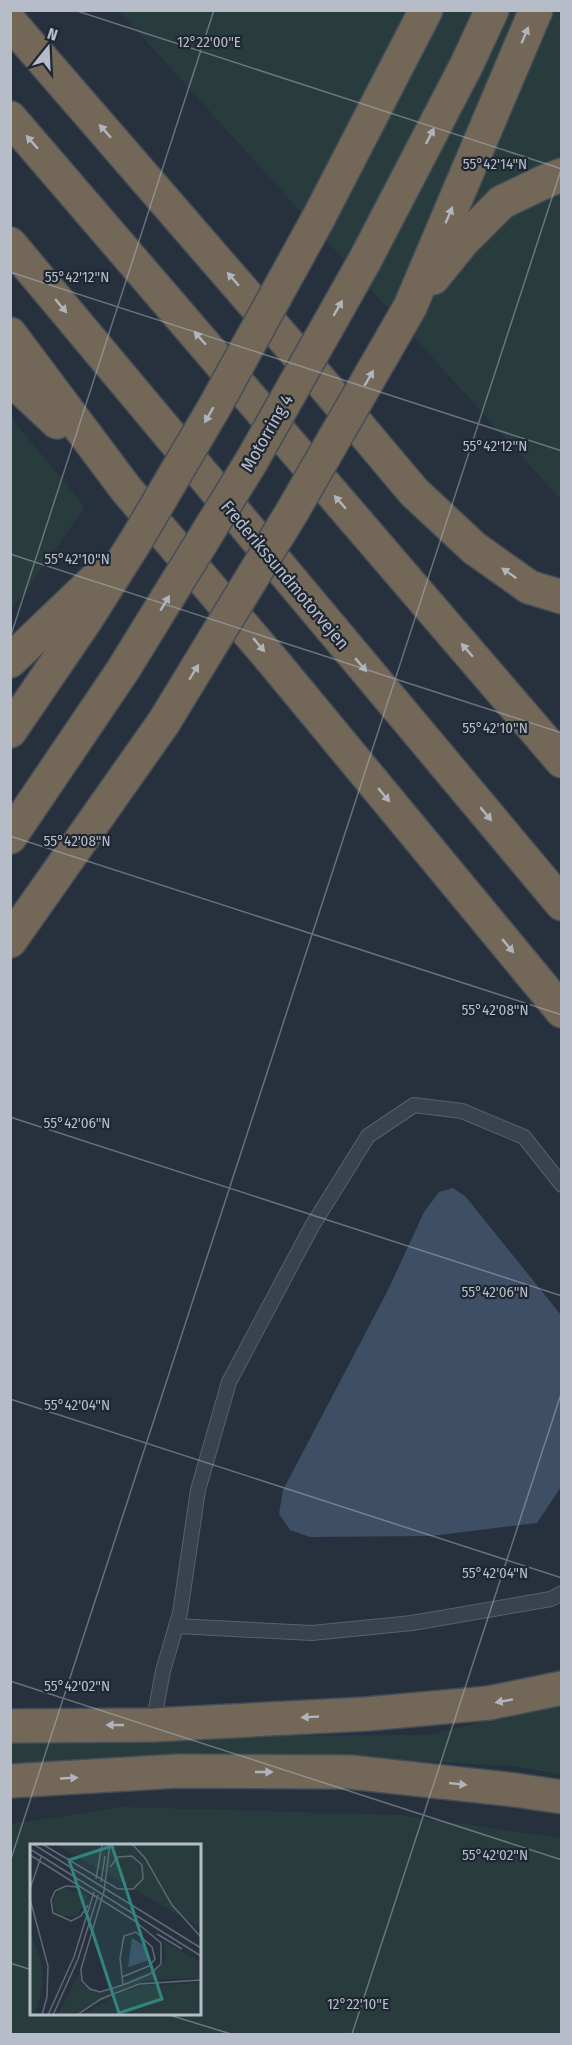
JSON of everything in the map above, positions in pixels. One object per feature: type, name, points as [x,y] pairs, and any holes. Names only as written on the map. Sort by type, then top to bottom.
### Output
[{"type":"highway","points":[[10,731],[77,612],[137,539],[214,406],[319,217],[426,10]]},
{"type":"highway","name":"Motorring 4","points":[[10,837],[123,670],[251,462],[364,262],[492,10]]},
{"type":"highway","points":[[10,941],[164,722],[292,512],[410,307],[536,10]]},
{"type":"highway","points":[[10,22],[303,360],[414,492],[474,548],[529,587],[561,597]]},
{"type":"highway","points":[[10,117],[561,761]]},
{"type":"highway","points":[[410,307],[463,241],[502,202],[561,175]]},
{"type":"highway","name":"Frederikssundmotorvejen","points":[[10,244],[561,904]]},
{"type":"highway","points":[[10,334],[126,489],[277,666],[561,1011]]},
{"type":"highway","points":[[10,378],[126,489]]},
{"type":"highway","points":[[10,661],[77,612]]},
{"type":"highway","points":[[10,1726],[153,1725],[366,1714],[489,1703],[561,1688]]},
{"type":"highway","points":[[10,1781],[178,1771],[350,1772],[561,1797]]},
{"type":"lane","points":[[153,1725],[163,1671],[176,1626],[198,1490],[229,1382],[312,1226],[368,1136],[414,1105],[462,1111],[524,1137],[561,1185]]},
{"type":"lane","points":[[176,1626],[312,1633],[412,1623],[551,1599],[561,1593]]},
{"type":"green space","points":[[119,11],[561,11],[561,500]]},
{"type":"green space","points":[[11,418],[85,507],[11,609]]},
{"type":"green space","points":[[561,1703],[561,1775],[514,1766],[274,1754],[11,1763],[10,1737],[427,1735]]},
{"type":"green space","points":[[123,1807],[400,1815],[561,1838],[561,2034],[11,2034],[11,1824]]},
{"type":"water","points":[[453,1188],[466,1197],[561,1315],[561,1487],[537,1523],[431,1536],[310,1537],[290,1530],[279,1514],[283,1490],[388,1290],[424,1212],[439,1192]]}]
